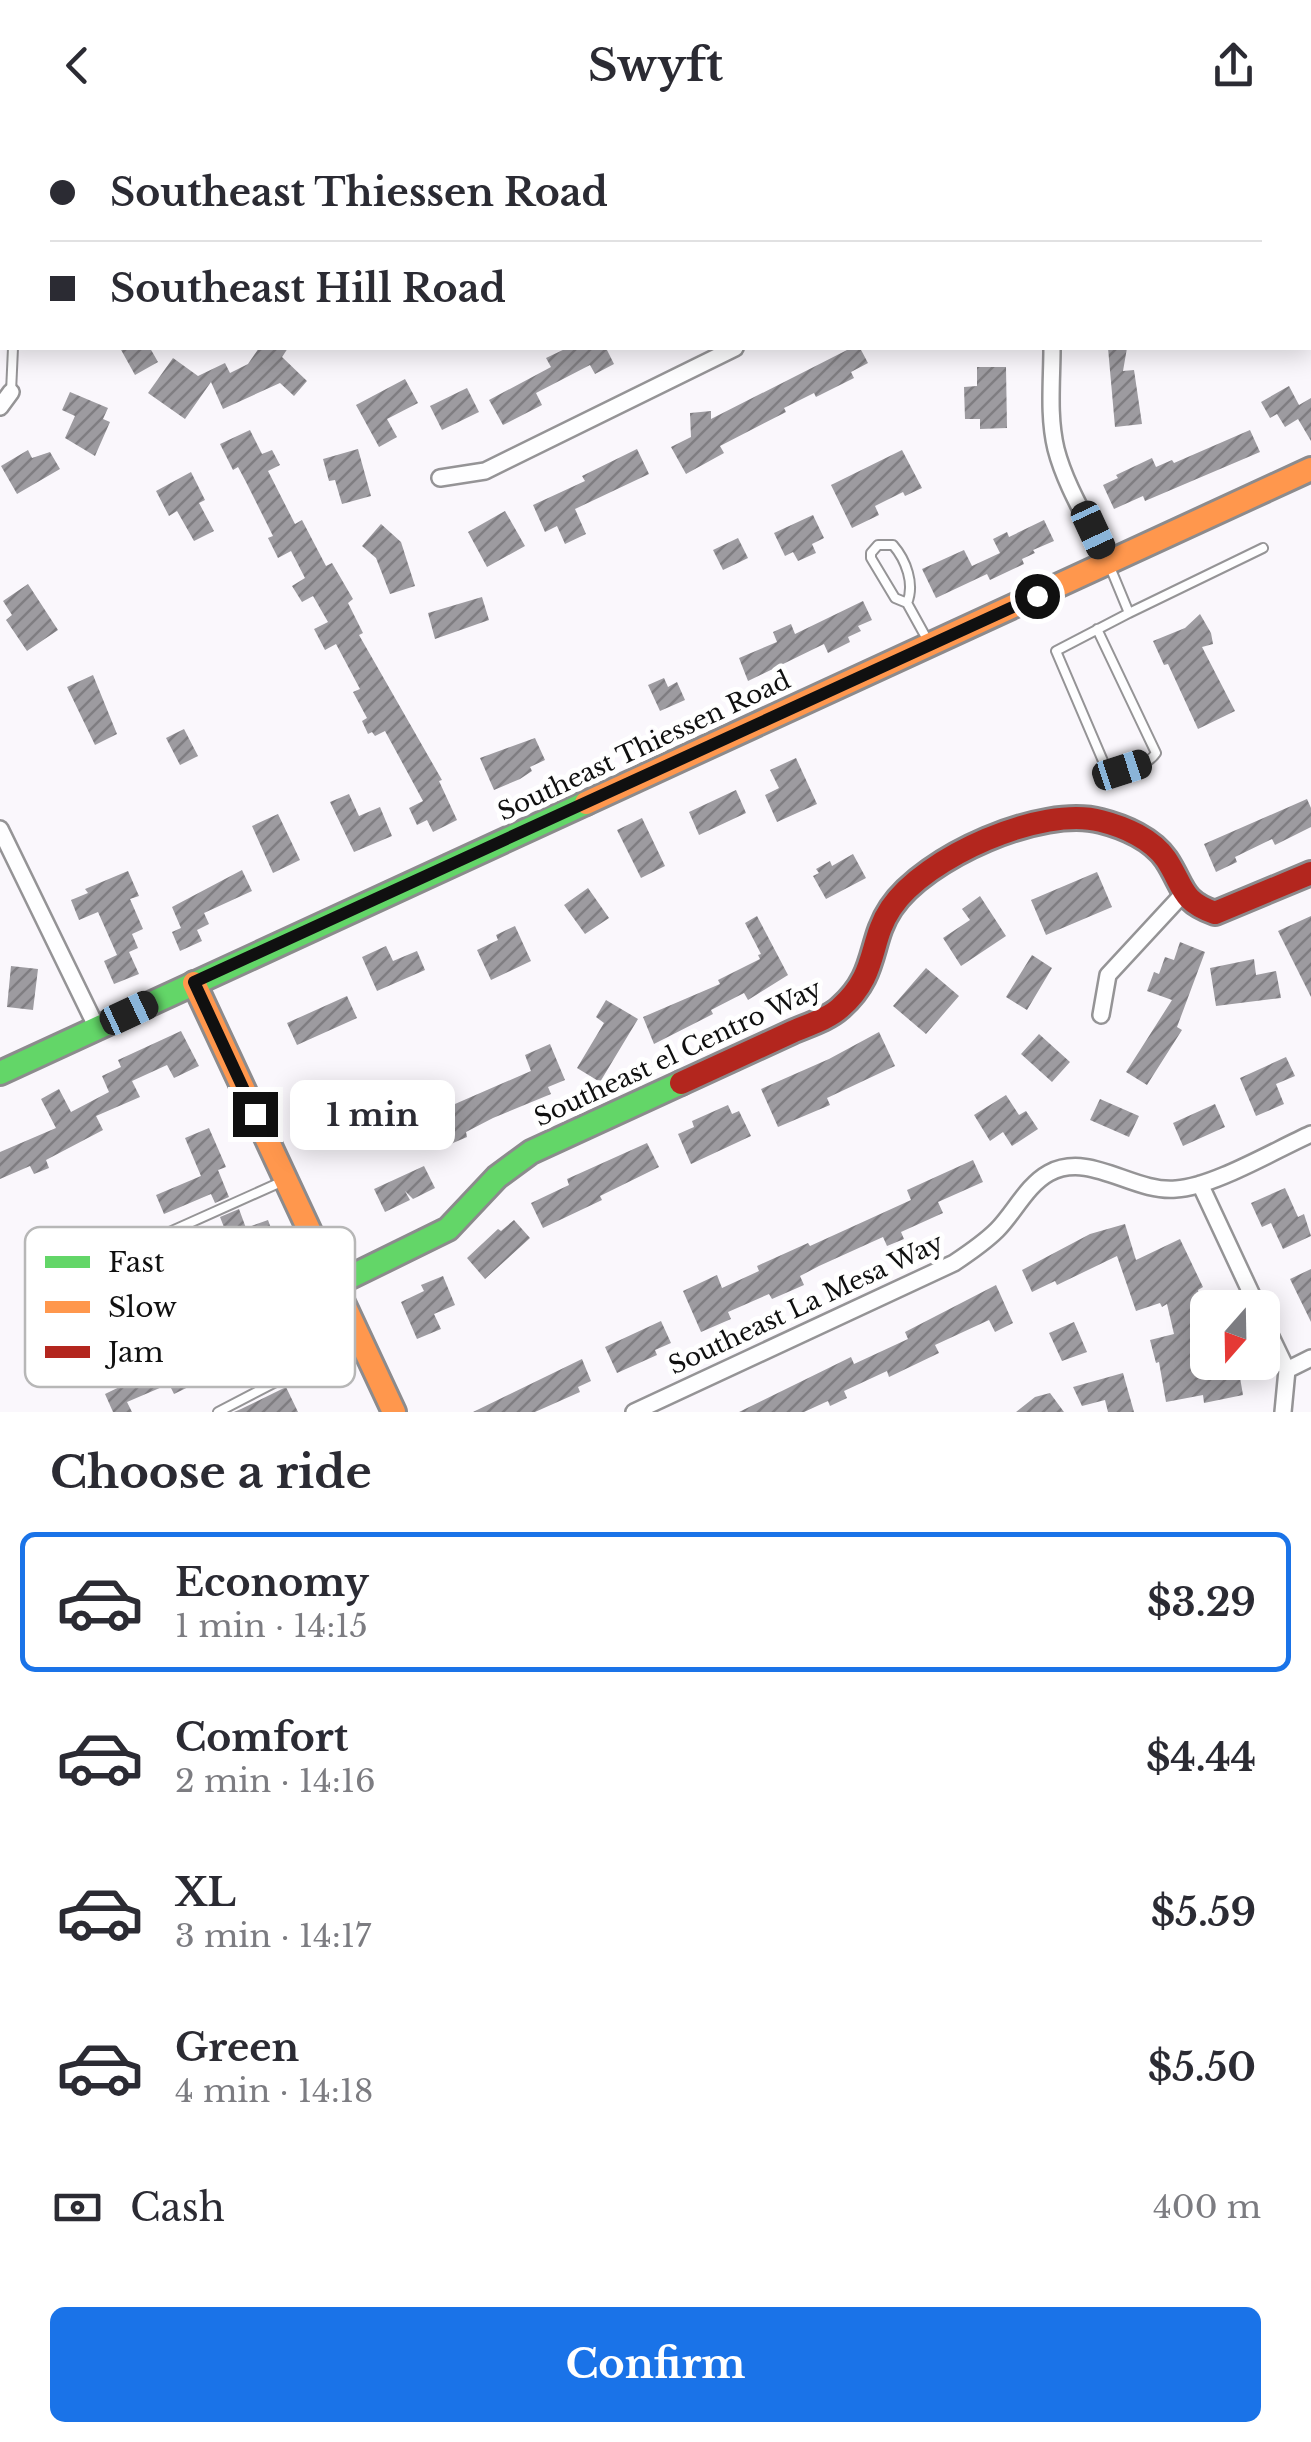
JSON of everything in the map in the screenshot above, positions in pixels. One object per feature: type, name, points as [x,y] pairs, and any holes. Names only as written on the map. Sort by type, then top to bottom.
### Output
[{"type":"street","points":[[440,478],[485,471],[732,350]]},
{"type":"street","points":[[1052,350],[1051,405],[1056,448],[1108,563]]},
{"type":"street","points":[[0,406],[10,392]]},
{"type":"street","name":"Southeast Thiessen Road","points":[[0,1073],[1311,469]]},
{"type":"street","name":"Southeast el Centro Way","points":[[355,1275],[448,1230],[497,1176],[530,1152],[836,1012],[861,985],[894,903],[909,886],[940,864],[1034,821],[1091,818],[1132,832],[1154,846],[1166,859],[1182,895]]},
{"type":"street","points":[[0,830],[96,1028]]},
{"type":"street","points":[[1102,1015],[1108,975],[1182,895],[1198,909],[1214,913],[1311,872]]},
{"type":"street","points":[[194,982],[307,1227]]},
{"type":"street","name":"Southeast La Mesa Way","points":[[634,1412],[954,1263],[998,1229],[1039,1180],[1051,1172],[1069,1167],[1090,1168],[1156,1190],[1178,1190],[1200,1184],[1311,1134]]},
{"type":"street","points":[[1200,1184],[1250,1290]]},
{"type":"street","points":[[355,1328],[394,1412]]},
{"type":"street","points":[[1280,1355],[1287,1370],[1283,1412]]},
{"type":"street","points":[[1287,1370],[1311,1358]]},
{"type":"lane","points":[[10,392],[12,350]]},
{"type":"lane","points":[[907,603],[911,589],[901,554],[893,545],[878,545],[871,558],[895,598],[907,603],[931,645]]},
{"type":"lane","points":[[1097,630],[1156,753],[1150,760],[1122,770],[1106,768],[1056,651],[1129,613],[1264,548]]},
{"type":"lane","points":[[1108,563],[1129,613]]},
{"type":"lane","points":[[182,1227],[286,1180]]},
{"type":"lane","points":[[355,1341],[360,1338]]},
{"type":"lane","points":[[218,1412],[266,1387]]},
{"type":"building","points":[[121,350],[151,350],[158,362],[135,375]]},
{"type":"building","points":[[258,350],[287,350],[282,357],[307,381],[294,396],[280,383],[223,409],[211,382],[185,419],[148,393],[173,358],[198,376],[225,363],[230,373],[248,364]]},
{"type":"building","points":[[563,350],[607,350],[614,364],[595,374],[590,365],[536,393],[542,405],[503,425],[489,400],[551,367],[546,358]]},
{"type":"building","points":[[847,350],[861,350],[868,363],[851,372],[854,378],[784,408],[786,412],[720,446],[724,453],[686,474],[671,447],[691,437],[690,413],[711,411],[711,419]]},
{"type":"building","points":[[1108,350],[1127,350],[1123,371],[1134,370],[1142,424],[1115,427]]},
{"type":"building","points":[[977,367],[1006,367],[1007,428],[980,429],[980,419],[965,419],[964,387],[977,386]]},
{"type":"building","points":[[405,379],[418,403],[387,419],[397,437],[379,447],[356,405]]},
{"type":"building","points":[[1289,386],[1299,405],[1311,398],[1311,441],[1298,419],[1285,427],[1277,414],[1270,418],[1261,402]]},
{"type":"building","points":[[467,388],[479,412],[442,430],[430,406]]},
{"type":"building","points":[[70,392],[108,408],[103,419],[110,422],[95,456],[65,438],[75,416],[62,410]]},
{"type":"building","points":[[250,430],[262,454],[272,450],[280,465],[268,471],[295,524],[302,520],[326,566],[332,563],[353,599],[348,603],[363,633],[359,635],[442,780],[439,781],[457,820],[433,832],[427,820],[417,825],[409,808],[423,801],[385,731],[375,736],[372,732],[368,734],[362,721],[367,718],[353,692],[360,689],[336,644],[325,650],[314,629],[328,622],[313,596],[302,602],[292,586],[305,578],[291,551],[278,558],[268,538],[273,536],[246,482],[238,467],[233,470],[220,444]]},
{"type":"building","points":[[1250,430],[1260,452],[1145,501],[1143,496],[1114,509],[1103,485],[1118,478],[1116,475],[1152,458],[1156,467],[1172,460],[1174,463]]},
{"type":"building","points":[[358,449],[371,496],[342,504],[335,480],[329,481],[323,459]]},
{"type":"building","points":[[637,449],[649,474],[575,509],[586,534],[565,544],[557,526],[545,532],[533,505],[585,481],[582,476]]},
{"type":"building","points":[[28,450],[32,458],[50,452],[60,469],[17,494],[1,466]]},
{"type":"building","points":[[902,450],[922,488],[905,496],[903,492],[875,506],[879,515],[852,528],[831,485]]},
{"type":"building","points":[[191,472],[205,500],[199,503],[214,531],[194,541],[177,511],[169,516],[156,491]]},
{"type":"building","points":[[505,511],[525,546],[487,567],[468,532]]},
{"type":"building","points":[[813,515],[824,538],[812,544],[816,553],[798,561],[793,552],[785,556],[774,533]]},
{"type":"building","points":[[1044,520],[1054,541],[1033,550],[1035,553],[1022,559],[1024,564],[990,580],[987,574],[936,598],[922,569],[964,550],[972,566],[1000,553],[993,539],[1007,532],[1009,537]]},
{"type":"building","points":[[381,524],[401,542],[415,586],[390,594],[376,558],[362,546]]},
{"type":"building","points":[[738,538],[748,558],[723,570],[713,550]]},
{"type":"building","points":[[28,584],[58,630],[27,651],[6,620],[12,615],[3,601]]},
{"type":"building","points":[[482,597],[489,620],[435,639],[428,613]]},
{"type":"building","points":[[863,601],[872,620],[858,626],[861,631],[848,637],[850,642],[828,653],[824,644],[748,681],[739,658],[777,642],[773,632],[791,624],[795,634]]},
{"type":"building","points":[[1200,614],[1213,644],[1202,647],[1235,711],[1198,729],[1153,641],[1185,628]]},
{"type":"building","points":[[93,675],[117,734],[95,745],[67,687]]},
{"type":"building","points":[[664,678],[668,687],[677,682],[685,700],[660,711],[648,685]]},
{"type":"building","points":[[184,729],[198,756],[180,765],[166,738]]},
{"type":"building","points":[[535,738],[545,760],[530,767],[532,771],[520,779],[494,790],[480,758]]},
{"type":"building","points":[[796,758],[817,804],[777,822],[765,795],[779,788],[770,770]]},
{"type":"building","points":[[736,790],[746,813],[699,835],[689,812]]},
{"type":"building","points":[[349,794],[359,816],[380,807],[392,836],[354,852],[330,802]]},
{"type":"building","points":[[1307,799],[1311,827],[1275,845],[1272,839],[1235,857],[1237,862],[1216,872],[1204,844]]},
{"type":"building","points":[[278,814],[300,860],[273,873],[252,826]]},
{"type":"building","points":[[642,818],[665,866],[641,878],[617,830]]},
{"type":"building","points":[[853,854],[866,878],[826,899],[813,876],[819,873],[816,869],[830,861],[832,866]]},
{"type":"building","points":[[242,870],[252,891],[204,913],[209,924],[197,930],[202,941],[180,951],[172,932],[181,928],[172,907]]},
{"type":"building","points":[[128,871],[139,896],[130,899],[143,929],[132,934],[138,948],[129,952],[139,974],[114,984],[104,961],[117,955],[98,912],[79,920],[71,900],[88,893],[85,889]]},
{"type":"building","points":[[1097,872],[1112,907],[1046,935],[1031,900]]},
{"type":"building","points":[[588,888],[609,918],[585,934],[564,905]]},
{"type":"building","points":[[980,896],[1006,936],[961,966],[943,938],[970,920],[962,909]]},
{"type":"building","points":[[757,916],[788,975],[748,1000],[744,993],[654,1044],[643,1017],[720,984],[718,980],[760,959],[745,923]]},
{"type":"building","points":[[1311,916],[1311,997],[1278,931]]},
{"type":"building","points":[[515,926],[531,961],[491,980],[477,950]]},
{"type":"building","points":[[1180,942],[1205,952],[1177,1027],[1182,1030],[1147,1085],[1126,1072],[1172,1000],[1147,991],[1165,957],[1174,960]]},
{"type":"building","points":[[386,946],[393,961],[417,951],[425,970],[377,991],[362,957]]},
{"type":"building","points":[[1032,955],[1052,968],[1027,1010],[1006,997]]},
{"type":"building","points":[[1254,959],[1256,975],[1276,971],[1281,998],[1216,1006],[1210,968]]},
{"type":"building","points":[[11,966],[38,969],[33,1010],[7,1007]]},
{"type":"building","points":[[926,968],[959,996],[926,1034],[893,1006]]},
{"type":"building","points":[[347,996],[357,1018],[297,1045],[287,1023]]},
{"type":"building","points":[[606,1000],[638,1019],[600,1082],[577,1068],[604,1023],[596,1017]]},
{"type":"building","points":[[181,1031],[199,1066],[174,1078],[167,1065],[132,1081],[140,1097],[96,1116],[103,1130],[46,1160],[49,1168],[34,1174],[30,1166],[0,1179],[0,1152],[56,1128],[41,1099],[59,1089],[71,1112],[109,1092],[102,1076],[121,1067],[118,1060]]},
{"type":"building","points":[[879,1032],[895,1066],[827,1098],[830,1105],[778,1127],[761,1089]]},
{"type":"building","points":[[1039,1034],[1070,1062],[1052,1082],[1021,1054]]},
{"type":"building","points":[[550,1044],[565,1080],[548,1087],[551,1094],[493,1118],[466,1132],[467,1137],[446,1146],[432,1114],[531,1071],[525,1055]]},
{"type":"building","points":[[1286,1057],[1295,1076],[1276,1084],[1284,1104],[1256,1116],[1240,1078]]},
{"type":"building","points":[[359,1081],[387,1130],[360,1143],[347,1115],[338,1118],[328,1094]]},
{"type":"building","points":[[1006,1095],[1019,1115],[1026,1111],[1038,1129],[1012,1146],[1003,1132],[990,1141],[974,1115]]},
{"type":"building","points":[[1100,1099],[1139,1116],[1129,1137],[1090,1120]]},
{"type":"building","points":[[1215,1104],[1225,1127],[1183,1146],[1173,1123]]},
{"type":"building","points":[[728,1105],[732,1114],[739,1111],[751,1136],[691,1164],[678,1134],[694,1127],[692,1121]]},
{"type":"building","points":[[209,1128],[226,1167],[218,1170],[229,1197],[215,1203],[211,1194],[164,1214],[156,1195],[201,1176],[185,1138]]},
{"type":"building","points":[[647,1143],[659,1167],[543,1228],[531,1203],[569,1185],[567,1179]]},
{"type":"building","points":[[973,1160],[983,1182],[938,1202],[943,1213],[901,1232],[904,1239],[887,1246],[883,1237],[819,1266],[800,1276],[804,1285],[772,1299],[769,1294],[728,1312],[731,1319],[701,1332],[683,1291],[717,1275],[722,1288],[759,1271],[757,1266],[911,1200],[907,1190]]},
{"type":"building","points":[[424,1166],[435,1188],[413,1199],[405,1191],[410,1200],[385,1212],[374,1189]]},
{"type":"building","points":[[1285,1188],[1298,1217],[1304,1214],[1311,1236],[1283,1249],[1271,1223],[1262,1227],[1251,1203]]},
{"type":"building","points":[[239,1209],[246,1227],[224,1227],[220,1217]]},
{"type":"building","points":[[268,1220],[271,1227],[249,1227]]},
{"type":"building","points":[[514,1220],[530,1238],[485,1279],[467,1258],[498,1229],[501,1231]]},
{"type":"building","points":[[1125,1224],[1136,1260],[1180,1239],[1203,1287],[1190,1290],[1190,1380],[1240,1380],[1243,1395],[1204,1403],[1203,1395],[1166,1402],[1159,1362],[1156,1363],[1150,1340],[1174,1334],[1167,1304],[1136,1311],[1117,1256],[1057,1285],[1055,1281],[1032,1292],[1022,1270],[1090,1234]]},
{"type":"building","points":[[1311,1269],[1311,1322],[1290,1279]]},
{"type":"building","points":[[443,1276],[455,1305],[434,1314],[441,1329],[417,1339],[401,1302],[424,1291],[421,1285]]},
{"type":"building","points":[[996,1285],[1013,1323],[995,1332],[989,1320],[935,1345],[939,1353],[889,1377],[887,1371],[844,1391],[847,1398],[830,1406],[828,1401],[804,1412],[739,1412],[851,1357],[854,1364],[908,1339],[905,1332]]},
{"type":"building","points":[[661,1321],[671,1343],[655,1350],[657,1355],[617,1373],[605,1347]]},
{"type":"building","points":[[1074,1322],[1087,1352],[1062,1361],[1049,1333]]},
{"type":"building","points":[[582,1359],[591,1381],[578,1387],[580,1392],[535,1412],[473,1412]]},
{"type":"building","points":[[1123,1373],[1134,1412],[1108,1412],[1105,1400],[1082,1406],[1073,1387]]},
{"type":"building","points":[[119,1387],[162,1387],[127,1402],[132,1412],[113,1412],[105,1394]]},
{"type":"building","points":[[170,1387],[188,1387],[174,1394]]},
{"type":"building","points":[[286,1387],[298,1412],[234,1412],[241,1409]]},
{"type":"building","points":[[1050,1393],[1064,1412],[1016,1412],[1035,1397]]},
{"type":"traffic: fast","points":[[0,1073],[586,803]]},
{"type":"traffic: fast","points":[[355,1275],[448,1229],[497,1177],[531,1152],[681,1083]]},
{"type":"traffic: slow","points":[[586,803],[1311,469]]},
{"type":"traffic: slow","points":[[194,983],[308,1227]]},
{"type":"traffic: slow","points":[[355,1328],[394,1412]]},
{"type":"traffic: jam","points":[[681,1083],[835,1012],[861,983],[884,921],[907,889],[957,854],[1018,828],[1076,818],[1128,830],[1160,852],[1189,898],[1215,913],[1311,873]]},
{"type":"route","points":[[255,1114],[194,982],[1037,596]]}]
